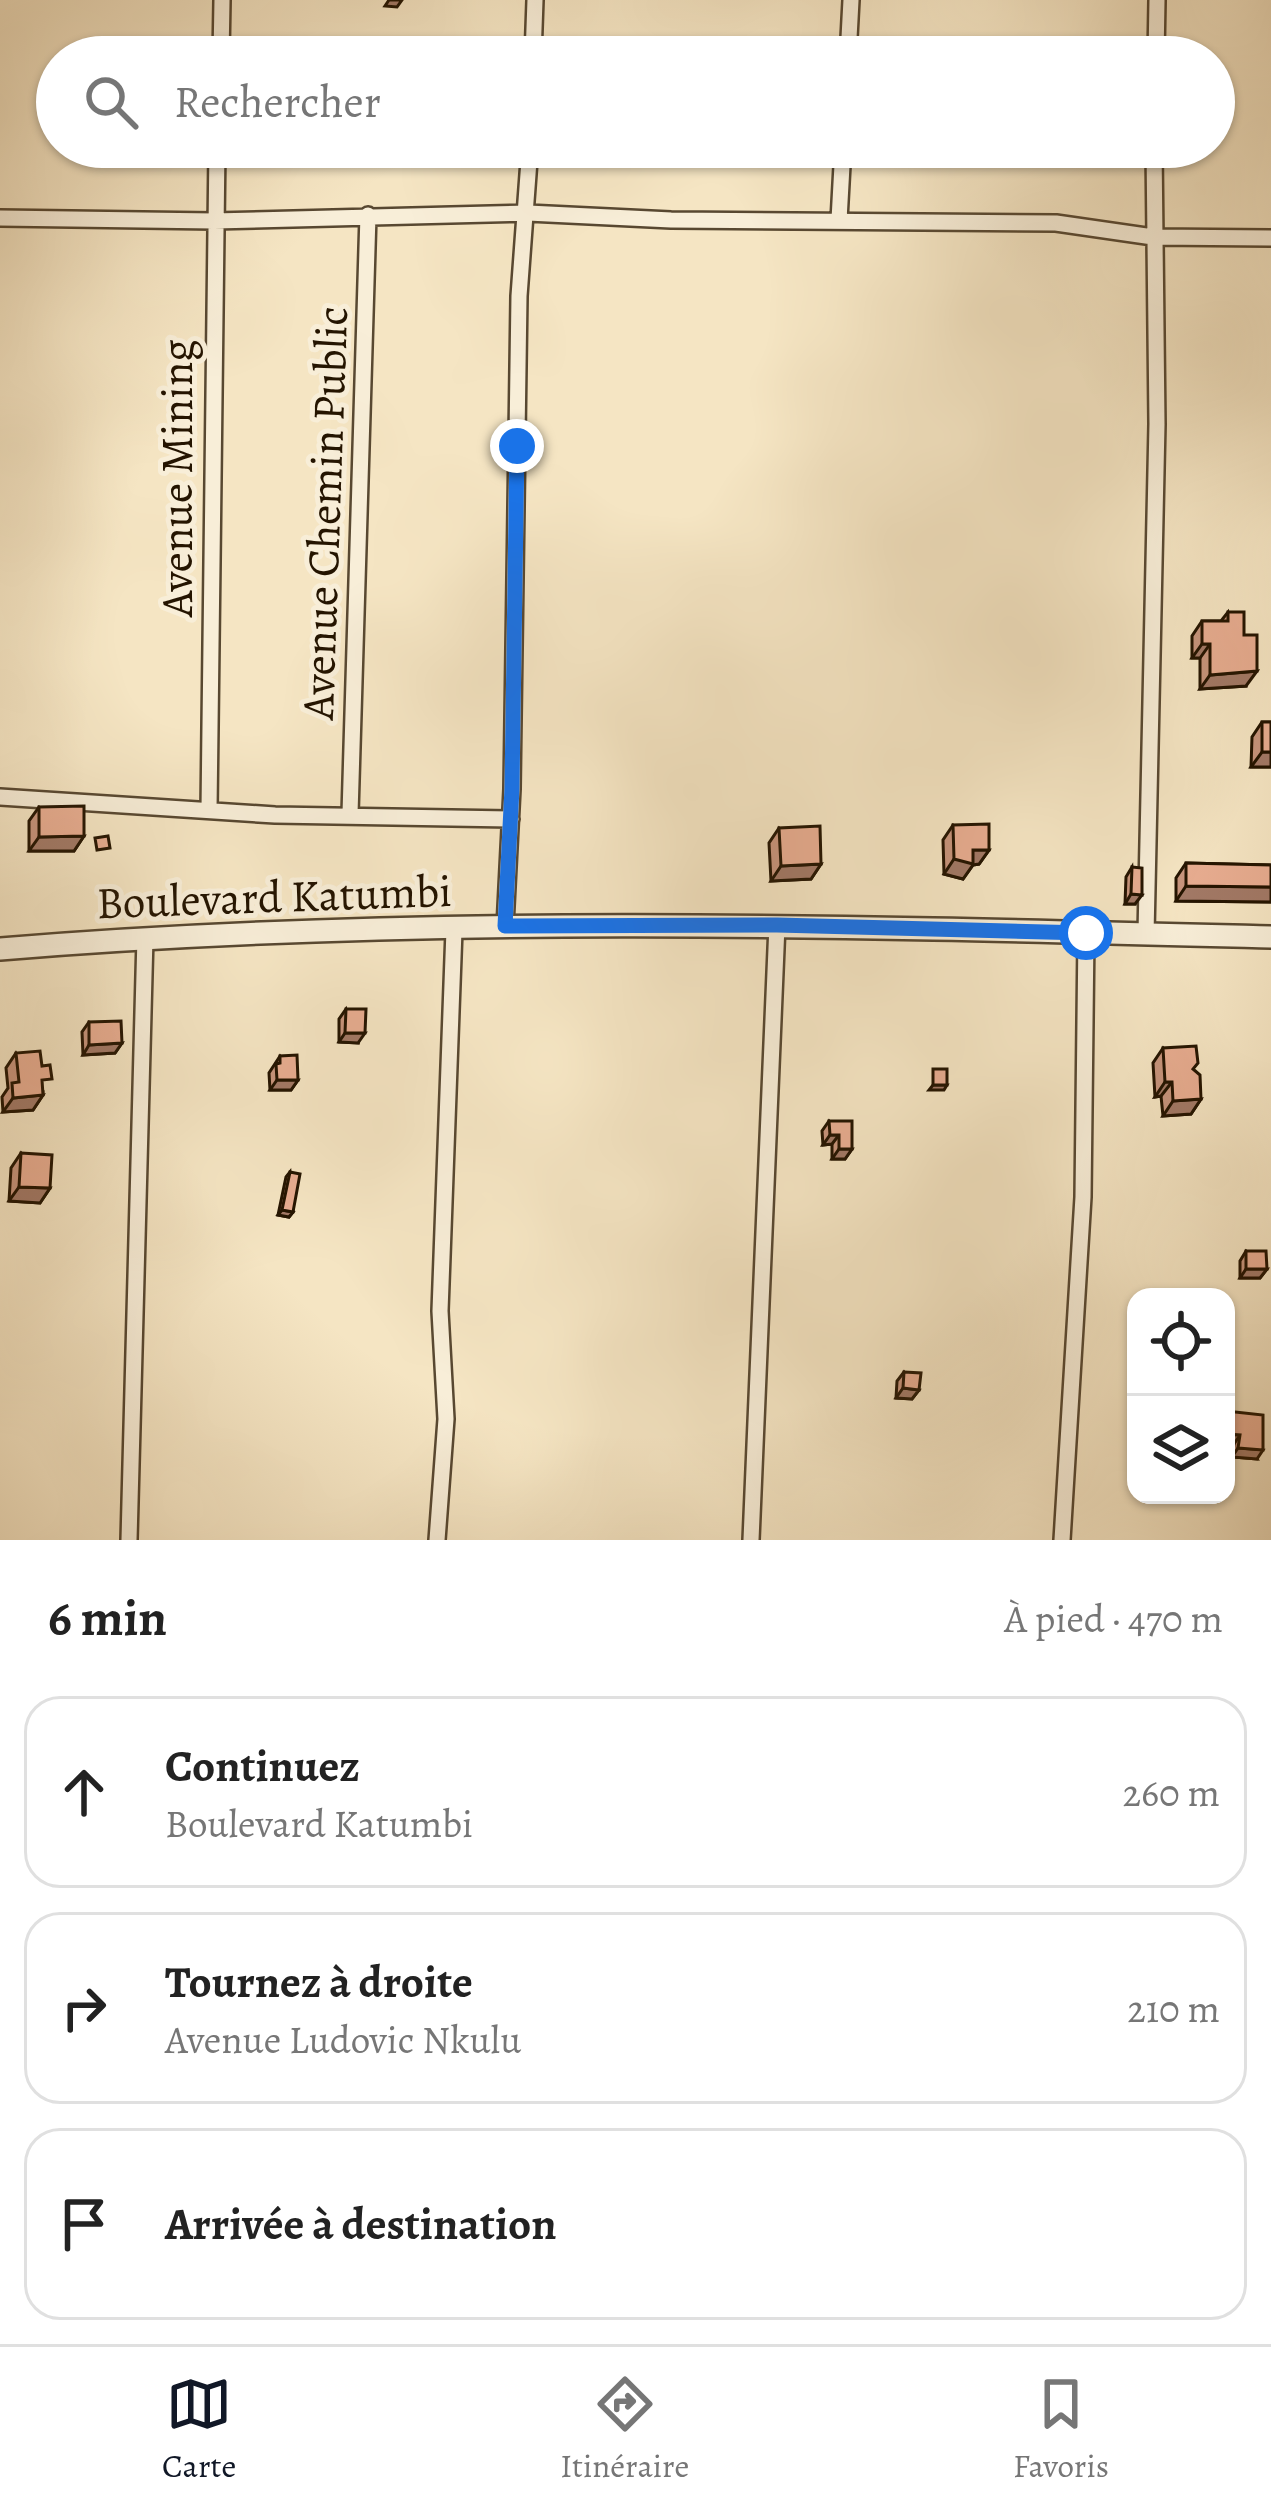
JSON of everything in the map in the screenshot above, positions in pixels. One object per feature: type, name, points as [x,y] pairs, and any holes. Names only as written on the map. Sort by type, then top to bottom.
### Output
[{"type":"street","points":[[221,36],[222,0]]},
{"type":"street","points":[[534,36],[535,0]]},
{"type":"street","points":[[849,36],[851,0]]},
{"type":"street","points":[[1156,0],[1156,36]]},
{"type":"street","name":"Avenue Mining","points":[[209,811],[217,168]]},
{"type":"street","points":[[505,926],[511,819],[519,296],[529,168]]},
{"type":"street","points":[[839,220],[842,168]]},
{"type":"street","points":[[1146,934],[1157,424],[1154,168]]},
{"type":"street","points":[[0,218],[214,221],[528,213],[671,220],[1057,223],[1153,237],[1271,238]]},
{"type":"street","name":"Avenue Chemin Public","points":[[350,814],[368,215]]},
{"type":"street","points":[[0,797],[209,811],[511,819]]},
{"type":"street","points":[[751,1540],[777,925]]},
{"type":"street","name":"Boulevard Katumbi","points":[[0,949],[145,937],[505,926],[777,925],[1271,938]]},
{"type":"street","points":[[436,1540],[446,1419],[440,1311],[454,930]]},
{"type":"street","points":[[1062,1540],[1083,1197],[1086,933]]},
{"type":"street","points":[[129,1540],[145,937]]},
{"type":"building","points":[[1228,612],[1244,612],[1244,635],[1257,635],[1257,671],[1210,675],[1210,644],[1202,644],[1202,621],[1228,621]]},
{"type":"building","points":[[1262,722],[1271,722],[1271,752],[1262,752]]},
{"type":"building","points":[[84,806],[84,836],[39,837],[39,807]]},
{"type":"building","points":[[989,824],[989,850],[973,850],[973,864],[954,859],[953,825]]},
{"type":"building","points":[[820,826],[821,864],[781,866],[779,828]]},
{"type":"building","points":[[108,836],[110,848],[97,850],[95,838]]},
{"type":"building","points":[[1186,863],[1271,865],[1271,887],[1186,886]]},
{"type":"building","points":[[1132,867],[1142,868],[1142,895],[1131,894]]},
{"type":"building","points":[[346,1009],[366,1009],[365,1033],[345,1033]]},
{"type":"building","points":[[121,1021],[122,1043],[89,1045],[89,1022]]},
{"type":"building","points":[[1196,1046],[1198,1063],[1193,1069],[1200,1075],[1201,1099],[1173,1101],[1172,1082],[1165,1082],[1163,1048]]},
{"type":"building","points":[[40,1051],[42,1066],[50,1065],[52,1079],[42,1080],[43,1095],[13,1098],[12,1083],[19,1082],[16,1053]]},
{"type":"building","points":[[297,1055],[298,1080],[277,1080],[280,1056]]},
{"type":"building","points":[[933,1069],[947,1069],[947,1085],[933,1085]]},
{"type":"building","points":[[829,1121],[852,1121],[852,1149],[839,1149],[839,1135],[830,1135]]},
{"type":"building","points":[[21,1153],[52,1155],[50,1188],[19,1187]]},
{"type":"building","points":[[290,1172],[300,1174],[293,1212],[282,1210]]},
{"type":"building","points":[[1246,1251],[1266,1251],[1267,1269],[1246,1269]]},
{"type":"building","points":[[904,1372],[921,1373],[919,1390],[903,1388]]},
{"type":"building","points":[[1235,1412],[1263,1415],[1263,1450],[1238,1448],[1240,1435],[1235,1435]]},
{"type":"route","points":[[517,446],[505,926],[777,925],[1086,933]]}]
